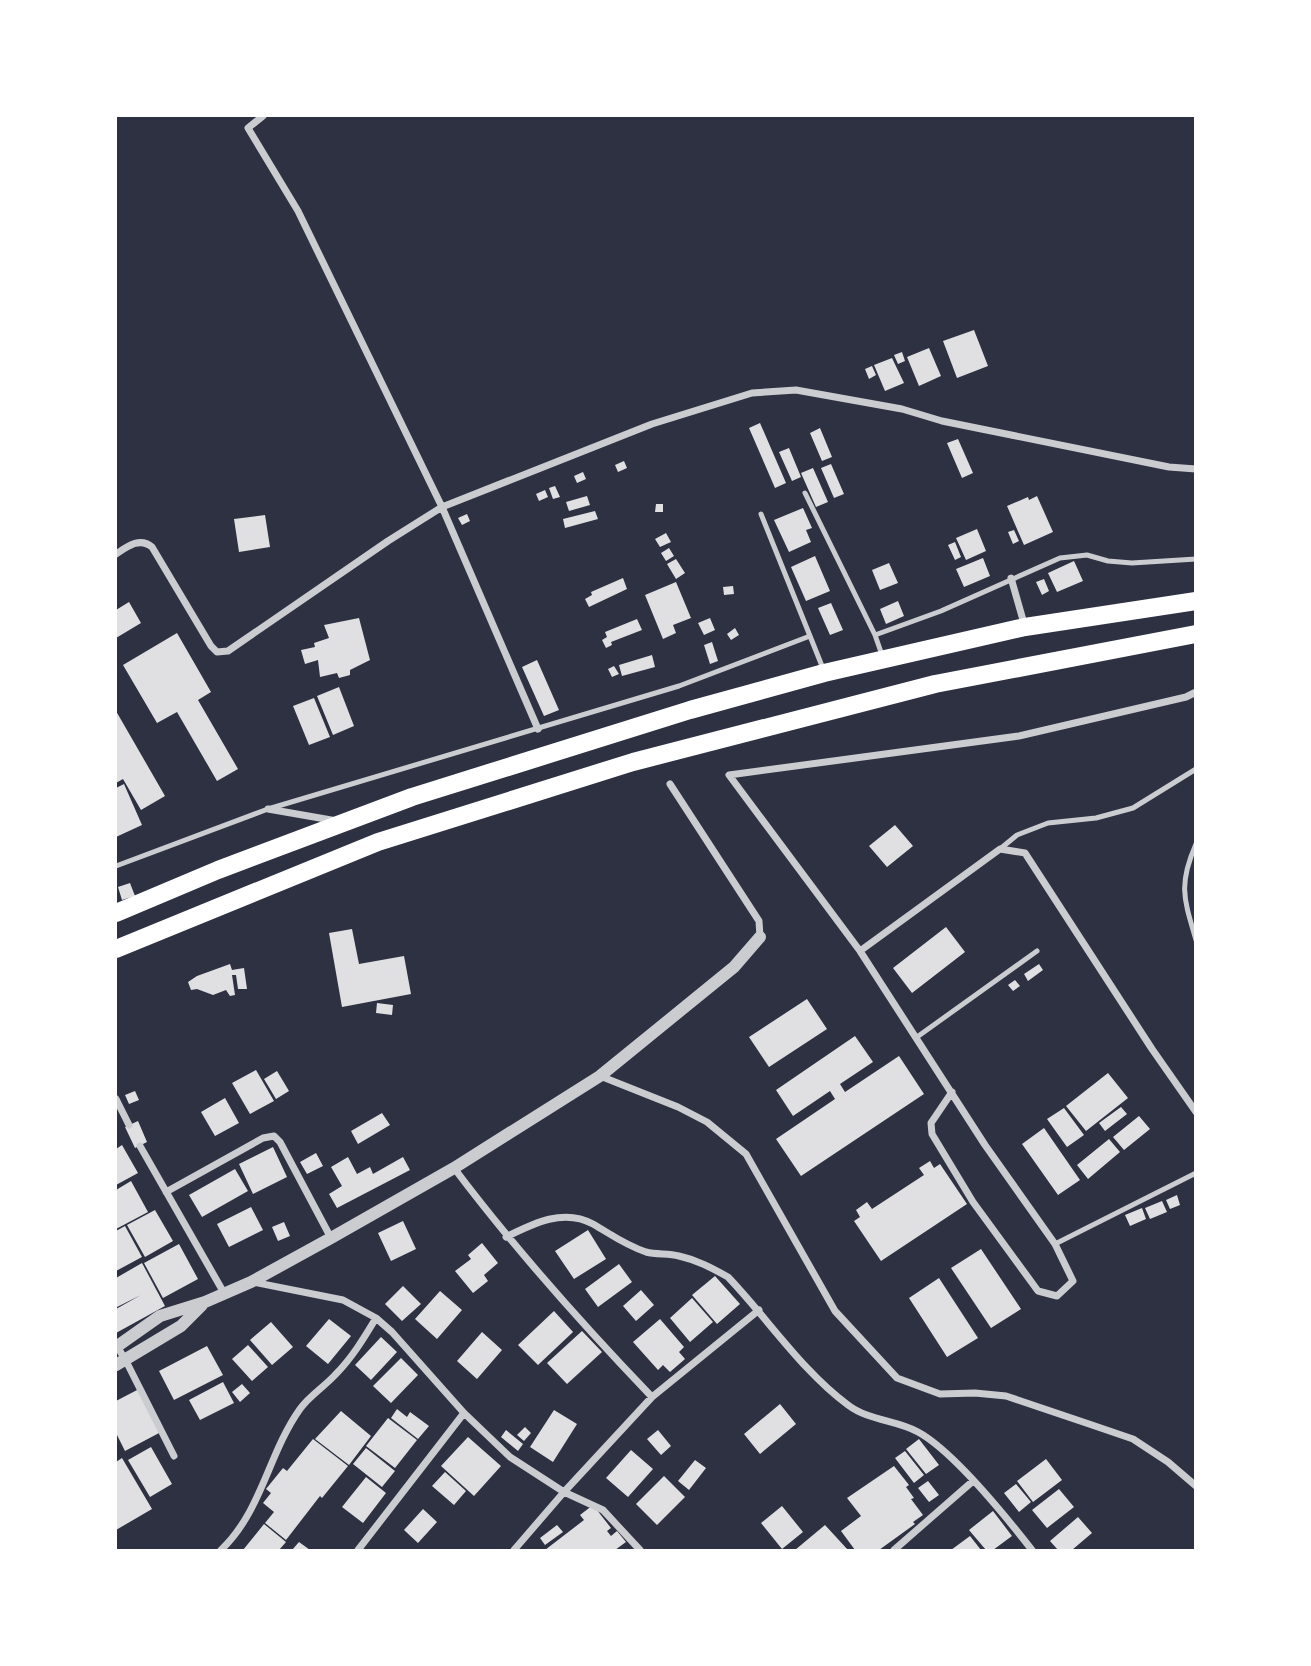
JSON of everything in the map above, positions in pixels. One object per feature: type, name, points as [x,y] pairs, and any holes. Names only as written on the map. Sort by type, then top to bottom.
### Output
[{"type":"highway","points":[[116,913],[218,870],[412,796],[554,751],[883,658],[1025,627],[1195,601]]},
{"type":"highway","points":[[116,949],[378,842],[633,762],[935,684],[1195,634]]},
{"type":"street","points":[[263,116],[248,128],[298,211],[442,508],[538,729]]},
{"type":"street","points":[[116,554],[138,542],[152,547],[206,640],[222,653],[388,541],[442,508],[652,424],[752,393],[773,390],[796,390],[902,409],[942,421],[1195,470]]},
{"type":"street","points":[[1011,578],[1025,627]]},
{"type":"street","points":[[952,1092],[931,1123],[932,1134],[973,1202],[1038,1292],[1057,1296],[1073,1281],[1055,1244],[985,1145],[952,1092],[917,1037],[860,951],[729,775],[1019,736],[1195,692]]},
{"type":"street","points":[[174,1456],[120,1362],[116,1346],[160,1316],[205,1302],[251,1282],[331,1238],[454,1168],[600,1076],[734,967],[760,937],[759,921],[670,784]]},
{"type":"street","points":[[268,809],[344,822]]},
{"type":"street","points":[[860,951],[1000,849],[1025,853],[1195,1112]]},
{"type":"street","points":[[600,1076],[678,1107],[707,1122],[746,1154],[835,1311],[897,1378],[940,1394],[1006,1396],[1103,1428],[1133,1439],[1192,1480],[1195,1486]]},
{"type":"street","points":[[116,1099],[129,1125]]},
{"type":"street","points":[[166,1192],[263,1138],[274,1136],[280,1142],[331,1238]]},
{"type":"street","points":[[140,1146],[224,1293]]},
{"type":"street","points":[[454,1168],[506,1237],[598,1341],[652,1397]]},
{"type":"street","points":[[506,1237],[540,1221],[564,1217],[579,1218],[619,1242],[649,1252],[677,1255],[709,1265],[728,1278],[823,1383],[850,1407],[917,1431],[936,1444],[1032,1550]]},
{"type":"street","points":[[251,1282],[343,1300],[376,1318],[392,1332],[464,1413],[510,1457],[564,1492],[603,1510],[640,1550]]},
{"type":"street","points":[[120,1362],[181,1326],[205,1302]]},
{"type":"street","points":[[514,1550],[652,1397],[759,1310]]},
{"type":"street","points":[[221,1550],[235,1537],[251,1513],[291,1423],[301,1407],[345,1365],[376,1318]]},
{"type":"street","points":[[358,1550],[464,1413]]},
{"type":"street","points":[[894,1550],[972,1481]]},
{"type":"lane","points":[[805,493],[875,635],[883,658]]},
{"type":"lane","points":[[761,514],[824,673]]},
{"type":"lane","points":[[875,635],[941,611],[1060,558],[1087,555],[1108,561],[1132,563],[1195,559]]},
{"type":"lane","points":[[116,866],[268,809],[679,686],[810,636]]},
{"type":"lane","points":[[1000,849],[1017,835],[1048,823],[1096,818],[1133,808],[1195,769]]},
{"type":"lane","points":[[1195,844],[1186,869],[1184,901],[1195,940]]},
{"type":"lane","points":[[917,1037],[1037,951]]},
{"type":"lane","points":[[1055,1244],[1195,1173]]},
{"type":"building","points":[[974,330],[988,366],[957,378],[943,341]]},
{"type":"building","points":[[929,348],[941,376],[919,386],[907,357]]},
{"type":"building","points":[[902,352],[905,361],[898,364],[894,355]]},
{"type":"building","points":[[892,358],[904,383],[885,391],[874,365]]},
{"type":"building","points":[[872,366],[876,375],[869,379],[865,369]]},
{"type":"building","points":[[760,423],[786,483],[775,488],[749,428]]},
{"type":"building","points":[[820,428],[832,457],[822,461],[810,433]]},
{"type":"building","points":[[958,439],[973,473],[962,478],[947,443]]},
{"type":"building","points":[[789,448],[801,477],[792,481],[779,452]]},
{"type":"building","points":[[624,461],[627,468],[618,472],[615,465]]},
{"type":"building","points":[[831,464],[844,494],[834,498],[821,468]]},
{"type":"building","points":[[813,468],[828,502],[816,507],[801,473]]},
{"type":"building","points":[[583,472],[586,479],[577,483],[574,476]]},
{"type":"building","points":[[555,486],[560,497],[553,499],[549,488]]},
{"type":"building","points":[[545,490],[548,497],[539,501],[536,494]]},
{"type":"building","points":[[587,496],[590,505],[569,511],[566,502]]},
{"type":"building","points":[[1037,496],[1053,532],[1024,545],[1007,506]]},
{"type":"building","points":[[656,504],[663,504],[663,512],[655,512]]},
{"type":"building","points":[[803,508],[812,528],[806,530],[811,542],[789,552],[774,520]]},
{"type":"building","points":[[595,511],[598,519],[565,528],[563,519]]},
{"type":"building","points":[[467,514],[470,521],[462,525],[458,518]]},
{"type":"building","points":[[265,515],[270,547],[239,552],[234,519]]},
{"type":"building","points":[[977,529],[986,551],[966,560],[956,538]]},
{"type":"building","points":[[1014,530],[1019,541],[1013,544],[1008,532]]},
{"type":"building","points":[[666,533],[671,542],[660,547],[655,539]]},
{"type":"building","points":[[955,542],[961,557],[955,560],[948,545]]},
{"type":"building","points":[[669,548],[674,556],[666,561],[661,553]]},
{"type":"building","points":[[815,556],[830,591],[806,601],[791,567]]},
{"type":"building","points":[[983,558],[990,576],[964,587],[956,569]]},
{"type":"building","points":[[676,559],[685,573],[676,579],[667,564]]},
{"type":"building","points":[[1074,561],[1083,581],[1057,592],[1048,573]]},
{"type":"building","points":[[889,563],[898,583],[880,590],[872,570]]},
{"type":"building","points":[[623,578],[627,589],[589,607],[585,599],[592,595],[591,592]]},
{"type":"building","points":[[1044,579],[1049,591],[1042,595],[1036,582]]},
{"type":"building","points":[[676,582],[691,618],[673,625],[676,633],[663,639],[645,595]]},
{"type":"building","points":[[733,586],[734,594],[724,595],[723,587]]},
{"type":"building","points":[[898,601],[904,616],[886,624],[880,609]]},
{"type":"building","points":[[129,602],[141,623],[116,638],[116,610]]},
{"type":"building","points":[[831,603],[843,630],[830,635],[818,608]]},
{"type":"building","points":[[359,618],[370,660],[350,670],[350,675],[339,678],[337,673],[320,677],[318,660],[305,664],[301,650],[315,647],[314,643],[329,638],[324,625]]},
{"type":"building","points":[[710,618],[715,630],[704,635],[698,623]]},
{"type":"building","points":[[637,619],[642,630],[611,642],[612,645],[606,648],[602,640],[607,637],[605,632]]},
{"type":"building","points":[[735,628],[739,635],[731,640],[727,634]]},
{"type":"building","points":[[177,633],[211,692],[198,700],[238,769],[217,781],[177,712],[157,723],[123,665]]},
{"type":"building","points":[[712,642],[718,661],[710,664],[704,645]]},
{"type":"building","points":[[652,655],[655,667],[622,676],[619,665]]},
{"type":"building","points":[[537,660],[559,710],[544,716],[522,667]]},
{"type":"building","points":[[614,666],[619,674],[612,677],[608,669]]},
{"type":"building","points":[[339,687],[354,726],[333,735],[317,696]]},
{"type":"building","points":[[314,698],[330,737],[309,745],[293,706]]},
{"type":"building","points":[[116,711],[165,796],[141,810],[123,779],[116,783]]},
{"type":"building","points":[[124,784],[142,825],[116,837],[116,788]]},
{"type":"building","points":[[895,825],[913,846],[887,867],[869,846]]},
{"type":"building","points":[[130,883],[135,896],[122,900],[118,887]]},
{"type":"building","points":[[946,927],[965,952],[912,993],[893,968]]},
{"type":"building","points":[[352,929],[359,964],[404,956],[411,994],[342,1007],[329,933]]},
{"type":"building","points":[[230,964],[232,970],[244,968],[247,989],[238,989],[236,975],[232,975],[235,995],[230,996],[226,990],[213,995],[197,989],[191,990],[188,982],[197,976]]},
{"type":"building","points":[[1039,964],[1043,970],[1028,981],[1024,974]]},
{"type":"building","points":[[1015,980],[1020,986],[1013,991],[1008,985]]},
{"type":"building","points":[[807,999],[827,1029],[769,1067],[749,1037]]},
{"type":"building","points":[[377,1003],[393,1005],[392,1015],[376,1013]]},
{"type":"building","points":[[855,1036],[873,1062],[840,1084],[845,1092],[899,1056],[924,1094],[801,1176],[776,1139],[835,1099],[830,1091],[793,1116],[776,1090]]},
{"type":"building","points":[[256,1070],[274,1101],[250,1114],[232,1083]]},
{"type":"building","points":[[277,1071],[289,1091],[276,1099],[264,1079]]},
{"type":"building","points":[[1108,1073],[1128,1098],[1086,1131],[1066,1106]]},
{"type":"building","points":[[135,1091],[139,1100],[129,1104],[125,1095]]},
{"type":"building","points":[[225,1098],[239,1123],[215,1136],[201,1112]]},
{"type":"building","points":[[1121,1107],[1127,1114],[1105,1131],[1099,1123]]},
{"type":"building","points":[[1064,1108],[1084,1135],[1067,1147],[1047,1119]]},
{"type":"building","points":[[382,1113],[390,1125],[358,1144],[351,1131]]},
{"type":"building","points":[[1139,1116],[1150,1129],[1124,1150],[1113,1137]]},
{"type":"building","points":[[138,1121],[147,1142],[135,1148],[125,1127]]},
{"type":"building","points":[[1044,1128],[1080,1180],[1058,1195],[1022,1144]]},
{"type":"building","points":[[1109,1139],[1120,1152],[1088,1179],[1077,1165]]},
{"type":"building","points":[[122,1145],[138,1173],[116,1185],[116,1149]]},
{"type":"building","points":[[273,1147],[287,1177],[253,1194],[239,1164]]},
{"type":"building","points":[[316,1153],[323,1166],[307,1174],[300,1162]]},
{"type":"building","points":[[348,1157],[357,1174],[370,1167],[373,1174],[403,1157],[410,1170],[337,1208],[329,1194],[342,1186],[331,1167]]},
{"type":"building","points":[[930,1161],[934,1168],[940,1164],[967,1204],[881,1261],[854,1221],[860,1217],[856,1210],[867,1202],[872,1209],[924,1175],[919,1168]]},
{"type":"building","points":[[235,1169],[248,1191],[202,1217],[189,1195]]},
{"type":"building","points":[[131,1181],[148,1212],[116,1229],[116,1190]]},
{"type":"building","points":[[1177,1195],[1180,1205],[1170,1209],[1166,1200]]},
{"type":"building","points":[[1162,1201],[1167,1212],[1150,1219],[1145,1208]]},
{"type":"building","points":[[251,1207],[263,1230],[229,1247],[217,1224]]},
{"type":"building","points":[[1142,1208],[1146,1219],[1130,1226],[1125,1215]]},
{"type":"building","points":[[155,1210],[173,1241],[145,1257],[127,1225]]},
{"type":"building","points":[[403,1221],[416,1249],[391,1261],[378,1233]]},
{"type":"building","points":[[284,1222],[290,1236],[278,1241],[272,1227]]},
{"type":"building","points":[[125,1226],[142,1257],[116,1271],[116,1231]]},
{"type":"building","points":[[588,1230],[606,1259],[574,1279],[555,1251]]},
{"type":"building","points":[[482,1243],[498,1263],[484,1275],[488,1281],[473,1293],[455,1271],[471,1259],[468,1255]]},
{"type":"building","points":[[179,1244],[198,1279],[163,1298],[144,1263]]},
{"type":"building","points":[[981,1249],[1021,1309],[991,1328],[951,1268]]},
{"type":"building","points":[[142,1263],[165,1306],[116,1333],[116,1309],[141,1295],[117,1307],[116,1278]]},
{"type":"building","points":[[619,1264],[632,1282],[598,1307],[585,1289]]},
{"type":"building","points":[[715,1276],[740,1304],[717,1324],[692,1295]]},
{"type":"building","points":[[939,1278],[978,1338],[947,1357],[909,1298]]},
{"type":"building","points":[[403,1286],[421,1304],[402,1321],[385,1304]]},
{"type":"building","points":[[641,1290],[654,1305],[636,1321],[623,1306]]},
{"type":"building","points":[[440,1291],[462,1310],[437,1339],[415,1319]]},
{"type":"building","points":[[692,1298],[713,1322],[690,1342],[670,1318]]},
{"type":"building","points":[[554,1311],[573,1332],[538,1365],[518,1345]]},
{"type":"building","points":[[329,1319],[351,1336],[328,1364],[306,1346]]},
{"type":"building","points":[[660,1319],[684,1347],[679,1352],[685,1359],[670,1372],[663,1365],[658,1370],[633,1342]]},
{"type":"building","points":[[271,1322],[293,1347],[272,1365],[250,1340]]},
{"type":"building","points":[[582,1331],[602,1352],[567,1384],[547,1363]]},
{"type":"building","points":[[482,1332],[502,1350],[477,1379],[457,1361]]},
{"type":"building","points":[[381,1337],[397,1352],[371,1380],[355,1365]]},
{"type":"building","points":[[248,1345],[268,1367],[252,1381],[232,1359]]},
{"type":"building","points":[[207,1346],[223,1375],[174,1400],[159,1371]]},
{"type":"building","points":[[401,1358],[418,1375],[391,1403],[373,1386]]},
{"type":"building","points":[[223,1382],[234,1403],[200,1420],[189,1400]]},
{"type":"building","points":[[242,1384],[250,1393],[240,1402],[232,1392]]},
{"type":"building","points":[[139,1389],[161,1432],[125,1451],[116,1433],[116,1401]]},
{"type":"building","points":[[780,1404],[796,1424],[760,1454],[744,1434]]},
{"type":"building","points":[[397,1409],[407,1417],[410,1412],[429,1426],[418,1439],[391,1418]]},
{"type":"building","points":[[554,1410],[577,1424],[553,1462],[530,1447]]},
{"type":"building","points":[[341,1411],[371,1436],[349,1465],[315,1439]]},
{"type":"building","points":[[388,1418],[417,1440],[395,1468],[366,1446]]},
{"type":"building","points":[[525,1427],[531,1433],[524,1441],[517,1435]]},
{"type":"building","points":[[506,1430],[523,1444],[518,1451],[501,1437]]},
{"type":"building","points":[[658,1430],[671,1446],[661,1455],[647,1439]]},
{"type":"building","points":[[468,1437],[501,1466],[474,1496],[441,1466]]},
{"type":"building","points":[[313,1439],[348,1466],[322,1498],[320,1496],[286,1540],[265,1523],[274,1512],[263,1503],[271,1493],[266,1489],[283,1468],[287,1471]]},
{"type":"building","points":[[919,1439],[939,1465],[926,1474],[906,1449]]},
{"type":"building","points":[[151,1447],[172,1484],[150,1497],[128,1460]]},
{"type":"building","points":[[366,1448],[395,1471],[382,1487],[353,1464]]},
{"type":"building","points":[[631,1450],[653,1469],[628,1497],[606,1478]]},
{"type":"building","points":[[905,1451],[924,1475],[914,1483],[895,1458]]},
{"type":"building","points":[[122,1458],[152,1509],[116,1530],[116,1462]]},
{"type":"building","points":[[1046,1459],[1062,1480],[1033,1502],[1017,1481]]},
{"type":"building","points":[[695,1460],[706,1468],[689,1490],[678,1481]]},
{"type":"building","points":[[894,1466],[909,1485],[906,1487],[914,1498],[911,1499],[923,1515],[879,1550],[855,1550],[841,1531],[861,1516],[847,1498]]},
{"type":"building","points":[[445,1472],[466,1491],[454,1505],[432,1486]]},
{"type":"building","points":[[664,1476],[685,1497],[657,1525],[636,1504]]},
{"type":"building","points":[[366,1477],[386,1493],[363,1523],[342,1507]]},
{"type":"building","points":[[928,1481],[939,1495],[929,1502],[918,1488]]},
{"type":"building","points":[[1016,1484],[1031,1502],[1019,1512],[1004,1493]]},
{"type":"building","points":[[1059,1489],[1074,1507],[1047,1528],[1032,1510]]},
{"type":"building","points":[[593,1505],[611,1528],[607,1531],[611,1536],[617,1531],[626,1542],[615,1550],[545,1550],[584,1520],[580,1515]]},
{"type":"building","points":[[782,1506],[803,1532],[782,1549],[761,1523]]},
{"type":"building","points":[[423,1509],[437,1522],[418,1543],[404,1530]]},
{"type":"building","points":[[993,1511],[1012,1536],[993,1550],[986,1550],[969,1530]]},
{"type":"building","points":[[1078,1517],[1092,1533],[1072,1550],[1058,1550],[1050,1541]]},
{"type":"building","points":[[264,1524],[286,1542],[279,1550],[243,1550]]},
{"type":"building","points":[[557,1525],[563,1532],[545,1545],[540,1538]]},
{"type":"building","points":[[825,1525],[848,1550],[795,1550]]},
{"type":"building","points":[[970,1536],[981,1550],[951,1550]]},
{"type":"building","points":[[299,1542],[310,1550],[292,1550]]}]
